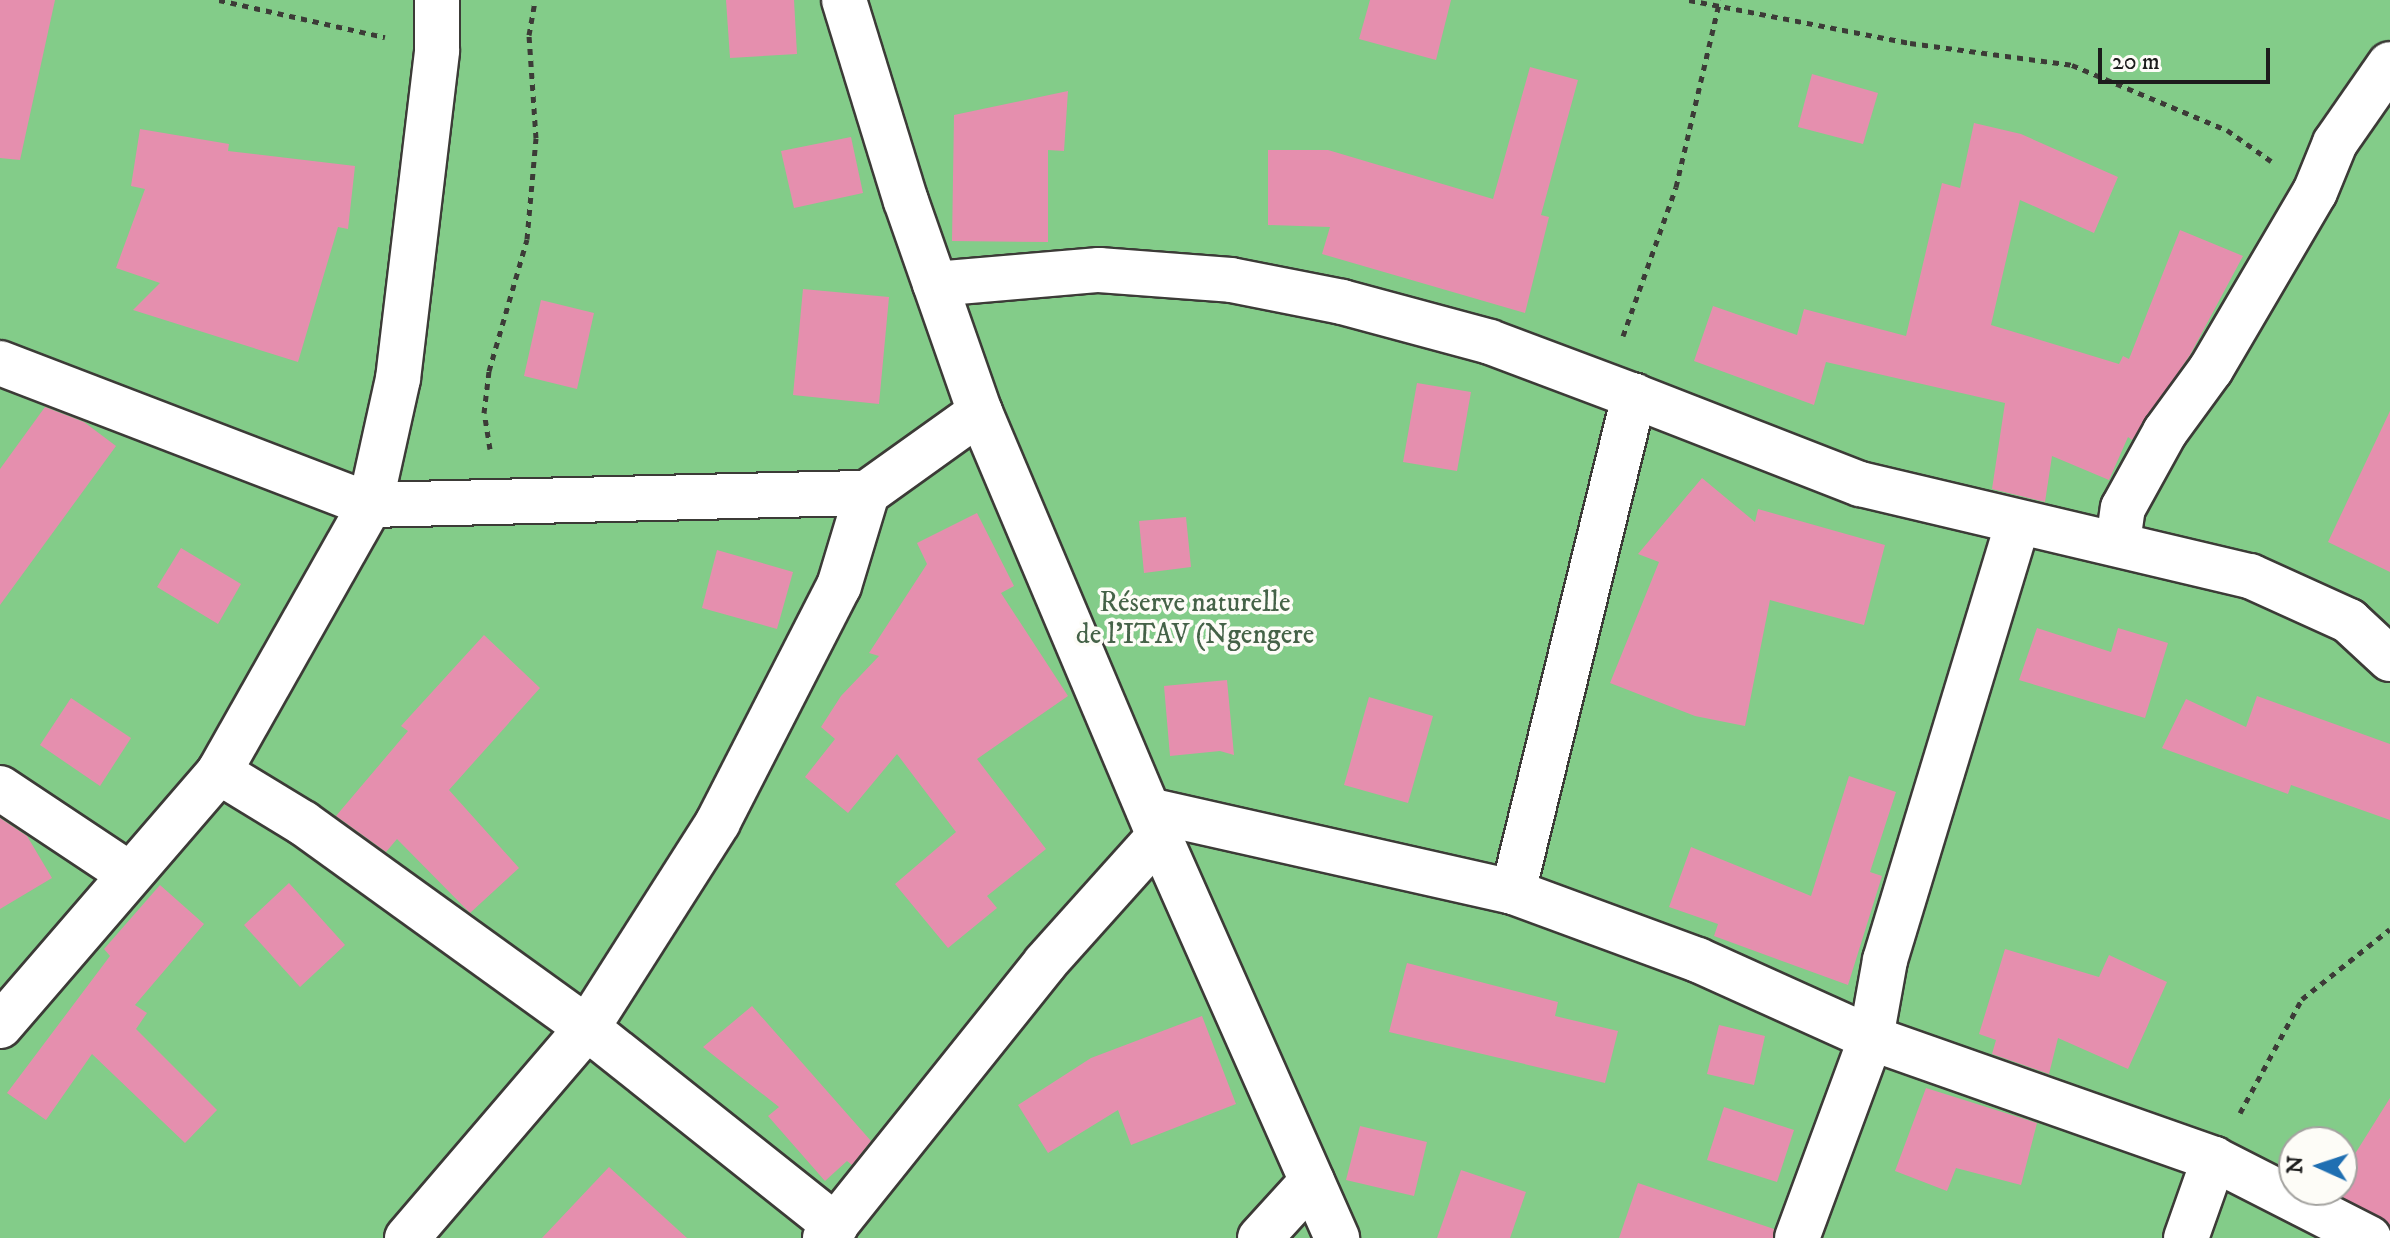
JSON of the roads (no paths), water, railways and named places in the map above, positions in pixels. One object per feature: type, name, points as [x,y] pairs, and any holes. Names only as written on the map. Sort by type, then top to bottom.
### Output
[{"type":"street","points":[[0,1026],[128,873],[219,772],[370,505],[398,379],[437,50],[437,0]]},
{"type":"street","points":[[844,0],[935,284],[980,412],[1154,823],[1337,1238]]},
{"type":"street","points":[[2118,542],[2123,508],[2165,432],[2211,369],[2315,192],[2335,143],[2390,64]]},
{"type":"street","points":[[935,284],[1099,270],[1231,280],[1342,302],[1490,342],[1860,484],[2017,525],[2118,542],[2263,581],[2349,621],[2390,659]]},
{"type":"street","points":[[0,363],[370,505],[867,493],[980,412]]},
{"type":"street","points":[[1513,892],[1618,391]]},
{"type":"street","points":[[407,1238],[587,1028],[718,822],[839,586],[867,493]]},
{"type":"street","points":[[1797,1238],[1871,1038],[1885,960],[2017,525]]},
{"type":"street","points":[[219,772],[303,823],[587,1028],[831,1232],[1154,823]]},
{"type":"street","points":[[0,788],[128,873]]},
{"type":"street","points":[[1154,823],[1513,892],[1698,960],[1871,1038],[2214,1159],[2369,1238]]},
{"type":"street","points":[[2186,1238],[2214,1159]]},
{"type":"street","points":[[1260,1238],[1312,1181]]},
{"type":"park label","name":"Réserve naturelle de l'ITAV (Ngengere","points":[[1195,619]]}]
